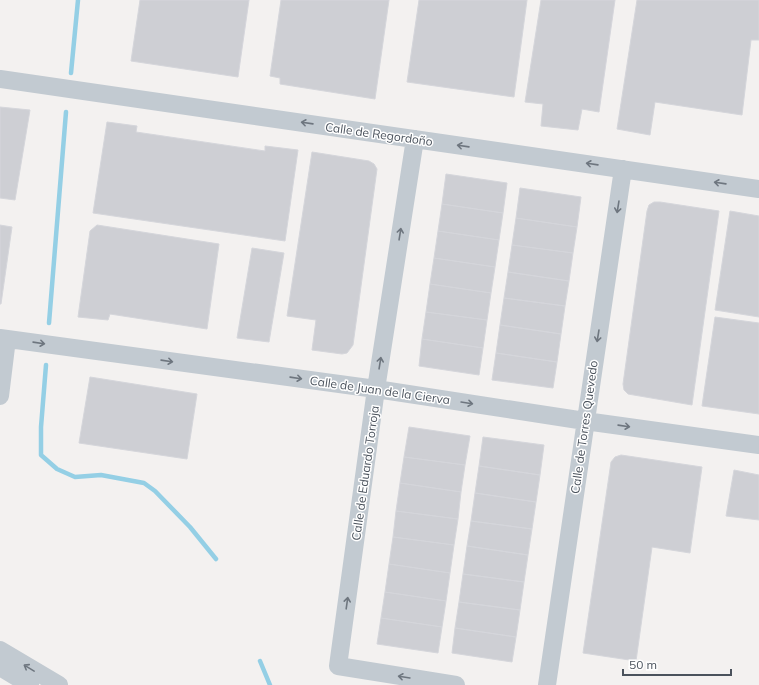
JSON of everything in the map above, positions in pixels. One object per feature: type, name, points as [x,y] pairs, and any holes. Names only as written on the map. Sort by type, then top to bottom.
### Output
[{"type":"street","name":"Calle de Regordoño","points":[[0,79],[759,188]]},
{"type":"street","name":"Calle de Eduardo Torroja","points":[[415,139],[376,389],[338,666],[456,685]]},
{"type":"street","name":"Calle de Torres Quevedo","points":[[546,685],[623,169]]},
{"type":"street","name":"Calle de Juan de la Cierva","points":[[4,339],[376,389],[759,446]]},
{"type":"street","points":[[0,396],[4,339]]},
{"type":"street","points":[[0,650],[59,685]]},
{"type":"street","points":[[0,667],[30,685]]},
{"type":"building","points":[[140,0],[249,0],[238,77],[131,61]]},
{"type":"building","points":[[281,0],[389,0],[375,99],[280,84],[280,78],[270,76]]},
{"type":"building","points":[[419,0],[527,0],[514,97],[407,82]]},
{"type":"building","points":[[541,0],[615,0],[599,112],[582,109],[578,130],[541,126],[543,104],[525,102]]},
{"type":"building","points":[[637,0],[759,0],[759,40],[751,40],[742,115],[655,102],[650,135],[617,129]]},
{"type":"building","points":[[0,107],[30,110],[15,200],[0,198]]},
{"type":"building","points":[[107,122],[137,126],[136,132],[265,151],[265,146],[298,150],[285,241],[93,213]]},
{"type":"building","points":[[312,152],[369,161],[374,164],[377,169],[353,345],[347,353],[342,354],[312,350],[316,320],[287,316]]},
{"type":"building","points":[[446,174],[507,183],[503,213],[442,204]]},
{"type":"building","points":[[520,188],[581,197],[577,227],[516,218]]},
{"type":"building","points":[[654,202],[719,211],[692,405],[628,394],[624,390],[623,384],[647,211],[649,205]]},
{"type":"building","points":[[442,204],[503,213],[499,240],[438,231]]},
{"type":"building","points":[[730,211],[759,216],[759,317],[715,310]]},
{"type":"building","points":[[516,218],[577,227],[573,253],[512,245]]},
{"type":"building","points":[[0,225],[12,227],[1,304],[0,304]]},
{"type":"building","points":[[97,225],[219,244],[207,329],[110,314],[108,320],[78,317],[90,231]]},
{"type":"building","points":[[438,231],[499,240],[495,267],[434,258]]},
{"type":"building","points":[[512,245],[573,253],[569,281],[508,272]]},
{"type":"building","points":[[252,248],[284,253],[269,342],[237,338]]},
{"type":"building","points":[[434,258],[495,267],[491,293],[430,284]]},
{"type":"building","points":[[508,272],[569,281],[565,306],[504,298]]},
{"type":"building","points":[[430,284],[491,293],[487,320],[426,312]]},
{"type":"building","points":[[504,298],[565,306],[561,334],[500,325]]},
{"type":"building","points":[[426,312],[487,320],[483,348],[422,339]]},
{"type":"building","points":[[715,317],[759,323],[759,414],[702,406]]},
{"type":"building","points":[[500,325],[561,334],[557,362],[496,353]]},
{"type":"building","points":[[422,339],[483,348],[479,375],[419,366]]},
{"type":"building","points":[[496,353],[557,362],[553,388],[492,380]]},
{"type":"building","points":[[90,377],[197,394],[187,459],[79,443]]},
{"type":"building","points":[[409,427],[470,436],[465,465],[404,457]]},
{"type":"building","points":[[483,437],[544,445],[540,475],[479,466]]},
{"type":"building","points":[[621,455],[702,467],[690,553],[652,547],[636,661],[583,653],[611,462],[615,457]]},
{"type":"building","points":[[404,457],[465,465],[461,492],[400,483]]},
{"type":"building","points":[[479,466],[540,475],[536,502],[475,493]]},
{"type":"building","points":[[734,470],[759,475],[759,520],[726,516]]},
{"type":"building","points":[[400,483],[461,492],[458,519],[396,511]]},
{"type":"building","points":[[475,493],[536,502],[532,529],[471,521]]},
{"type":"building","points":[[396,511],[458,519],[454,545],[393,537]]},
{"type":"building","points":[[471,521],[532,529],[528,555],[467,546]]},
{"type":"building","points":[[393,537],[454,545],[450,573],[389,564]]},
{"type":"building","points":[[467,546],[528,555],[524,582],[463,574]]},
{"type":"building","points":[[389,564],[450,573],[446,601],[385,592]]},
{"type":"building","points":[[463,574],[524,582],[520,610],[459,602]]},
{"type":"building","points":[[385,592],[446,601],[442,627],[381,618]]},
{"type":"building","points":[[459,602],[520,610],[516,637],[455,628]]},
{"type":"building","points":[[381,618],[442,627],[438,653],[377,644]]},
{"type":"building","points":[[455,628],[516,637],[512,662],[452,653]]},
{"type":"waterway","points":[[71,73],[78,0]]},
{"type":"waterway","points":[[49,323],[66,112]]},
{"type":"waterway","points":[[46,365],[41,427],[41,455],[57,469],[75,477],[101,475],[144,483],[155,491],[190,527],[216,559]]},
{"type":"waterway","points":[[260,661],[270,685]]}]
